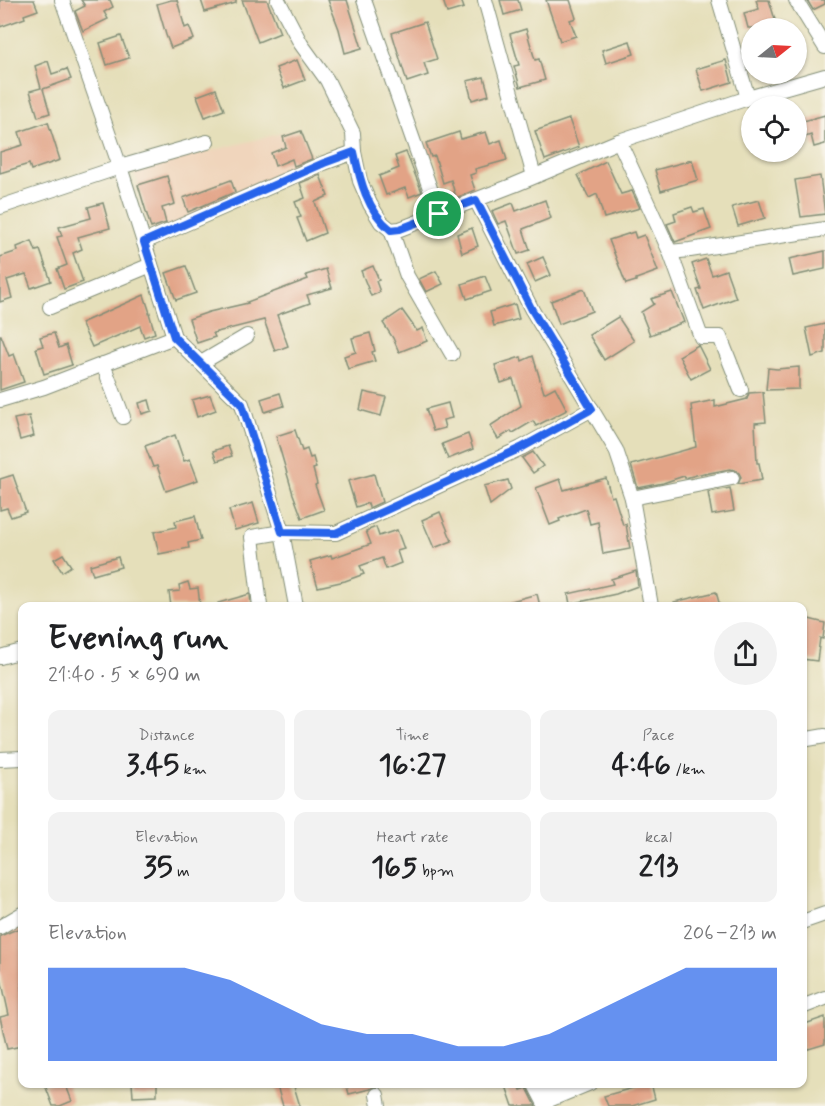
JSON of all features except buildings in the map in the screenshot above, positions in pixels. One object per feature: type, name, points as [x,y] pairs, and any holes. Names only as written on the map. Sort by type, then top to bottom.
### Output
[{"type":"street","points":[[62,0],[120,167],[174,337],[242,404],[282,532],[295,602]]},
{"type":"street","points":[[278,0],[301,44],[327,80],[353,133],[360,181],[370,204],[381,222],[391,230],[406,276],[452,354]]},
{"type":"street","points":[[364,0],[439,214]]},
{"type":"street","points":[[484,0],[534,177]]},
{"type":"street","points":[[719,0],[747,96]]},
{"type":"street","points":[[796,0],[825,47]]},
{"type":"street","points":[[755,96],[825,76]]},
{"type":"street","points":[[391,230],[400,229],[476,200],[619,141],[741,100]]},
{"type":"street","points":[[619,141],[670,252],[701,337],[720,337],[741,390]]},
{"type":"street","points":[[0,207],[120,167],[207,142]]},
{"type":"street","points":[[144,242],[354,152]]},
{"type":"street","points":[[476,200],[532,310],[616,450],[632,498],[650,602]]},
{"type":"street","points":[[670,252],[825,229]]},
{"type":"street","points":[[50,307],[151,264]]},
{"type":"street","points":[[201,363],[247,336]]},
{"type":"street","points":[[0,400],[44,387],[174,337]]},
{"type":"street","points":[[103,364],[123,417]]},
{"type":"street","points":[[260,602],[252,537],[282,532],[336,533],[521,448],[592,409]]},
{"type":"street","points":[[632,498],[732,478]]},
{"type":"street","points":[[0,657],[18,652]]},
{"type":"street","points":[[807,739],[825,736]]},
{"type":"street","points":[[0,759],[18,759]]},
{"type":"street","points":[[807,920],[825,914]]},
{"type":"street","points":[[0,927],[18,916]]},
{"type":"street","points":[[807,1004],[825,998]]},
{"type":"street","points":[[537,1088],[545,1104]]},
{"type":"street","points":[[545,1104],[553,1088]]},
{"type":"street","points":[[545,1104],[579,1088]]},
{"type":"shaded area","points":[[295,130],[313,172],[158,234],[133,170]]},
{"type":"route","points":[[354,152],[360,181],[370,204],[381,222],[391,230],[400,229],[439,214],[476,200],[532,310],[592,409],[521,448],[336,533],[282,532],[242,404],[174,337],[144,242],[354,152]]}]
